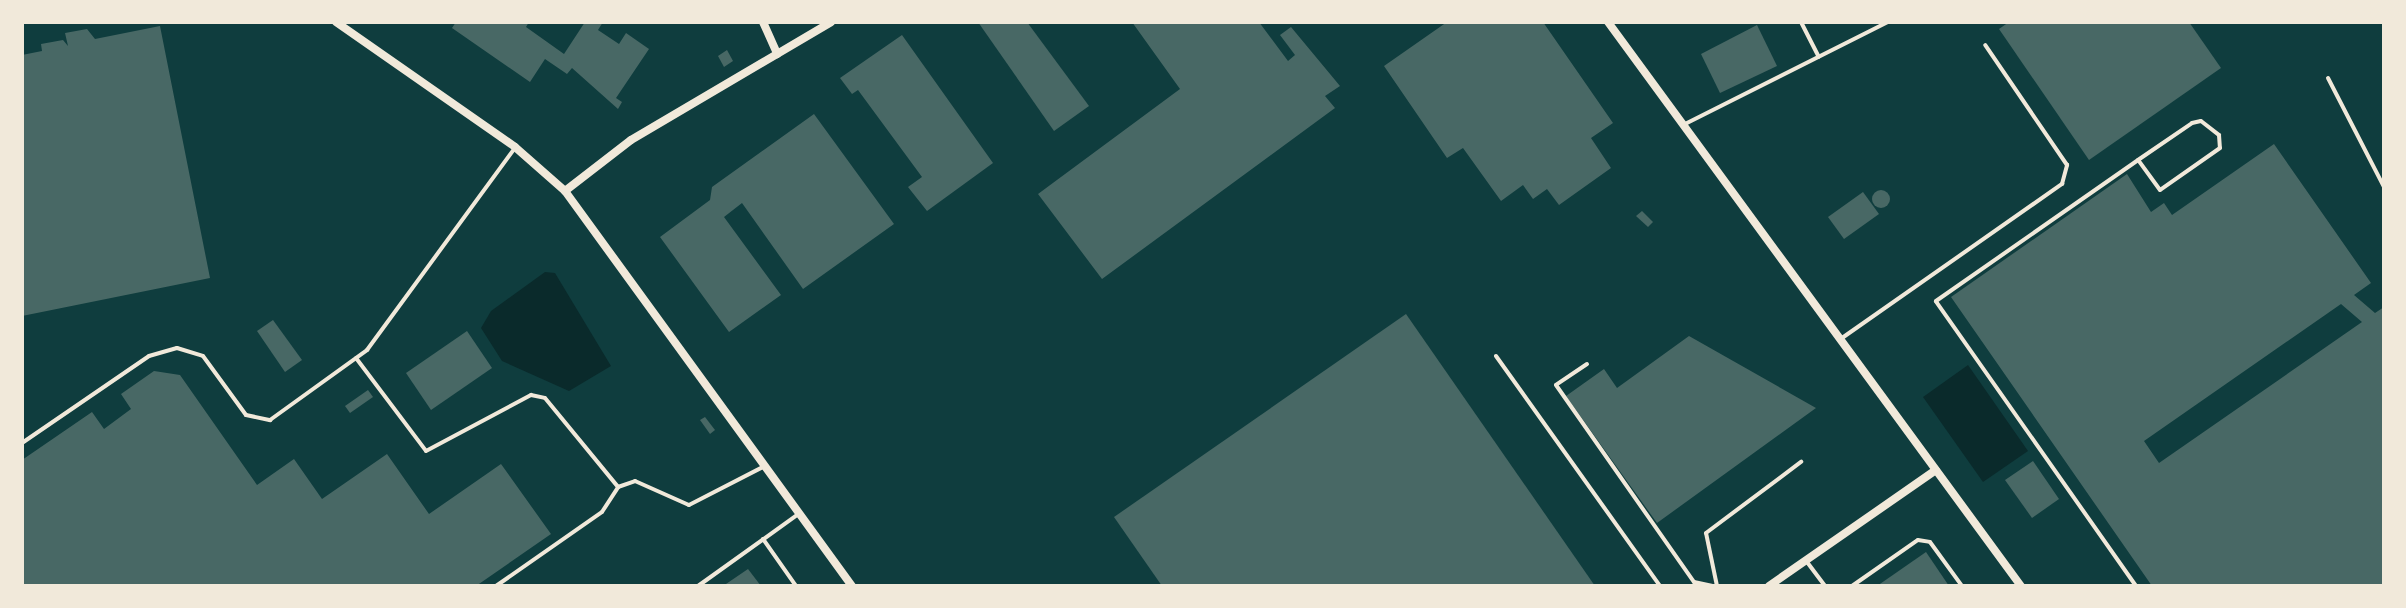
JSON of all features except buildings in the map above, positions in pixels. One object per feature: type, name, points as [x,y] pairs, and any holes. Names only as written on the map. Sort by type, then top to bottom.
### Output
[{"type":"street","points":[[336,22],[515,147],[565,191],[852,586]]},
{"type":"street","points":[[763,22],[777,54]]},
{"type":"street","points":[[565,191],[631,140],[831,22]]},
{"type":"street","points":[[1608,22],[2021,586]]},
{"type":"street","points":[[1769,586],[1936,470]]},
{"type":"lane","points":[[1801,22],[1819,57]]},
{"type":"lane","points":[[1683,125],[1888,22]]},
{"type":"lane","points":[[1840,340],[2062,184],[2067,165],[1985,45]]},
{"type":"lane","points":[[2328,78],[2384,187]]},
{"type":"lane","points":[[2136,586],[1936,301],[2138,160],[2192,123],[2201,121],[2219,135],[2220,148],[2160,190],[2138,160]]},
{"type":"lane","points":[[22,443],[163,350],[203,356],[246,415],[262,421],[356,358],[515,147]]},
{"type":"lane","points":[[1496,356],[1660,586]]},
{"type":"lane","points":[[356,358],[426,451],[531,395],[545,398],[618,487]]},
{"type":"lane","points":[[1587,364],[1556,385],[1694,582],[1715,586],[1706,533],[1801,462]]},
{"type":"lane","points":[[496,586],[602,512],[618,487],[635,481],[689,505],[766,465]]},
{"type":"lane","points":[[698,586],[800,513]]},
{"type":"lane","points":[[763,539],[796,586]]},
{"type":"lane","points":[[1852,586],[1918,540],[1930,542],[1962,586]]},
{"type":"lane","points":[[1806,560],[1825,586]]},
{"type":"water","points":[[545,272],[555,273],[611,366],[569,391],[502,361],[481,328],[491,311]]},
{"type":"water","points":[[1968,365],[2028,451],[1983,482],[1923,397]]}]
